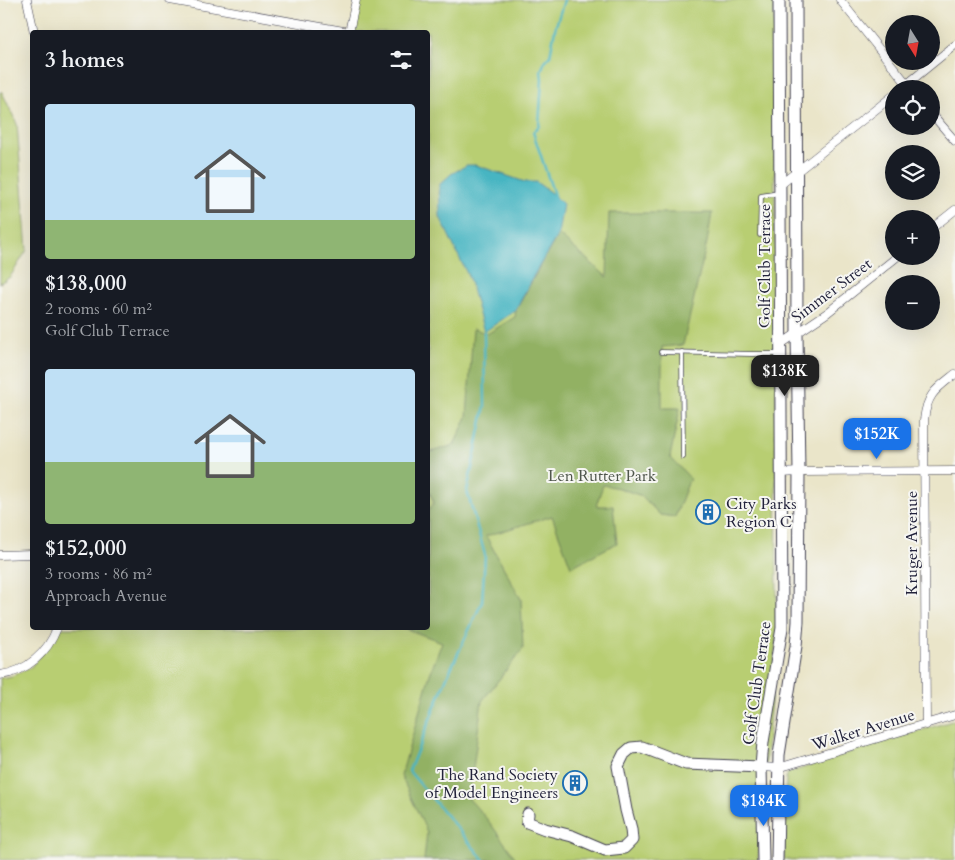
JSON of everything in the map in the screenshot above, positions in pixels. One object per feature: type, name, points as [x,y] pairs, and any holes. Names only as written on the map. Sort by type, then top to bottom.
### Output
[{"type":"street","points":[[27,0],[34,30]]},
{"type":"street","points":[[170,0],[338,30]]},
{"type":"street","points":[[349,30],[356,0]]},
{"type":"street","name":"Golf Club Terrace","points":[[763,860],[761,767],[763,742],[782,628],[779,0]]},
{"type":"street","name":"Golf Club Terrace","points":[[777,860],[780,741],[796,646],[798,622],[796,0]]},
{"type":"street","points":[[840,0],[902,80]]},
{"type":"street","points":[[915,80],[955,45]]},
{"type":"street","points":[[780,189],[798,172],[885,102]]},
{"type":"street","points":[[940,124],[955,141]]},
{"type":"street","points":[[940,222],[955,210]]},
{"type":"street","name":"Simmer Street","points":[[781,349],[797,333],[827,313],[887,265]]},
{"type":"street","name":"Kruger Avenue","points":[[926,725],[924,420],[927,404],[934,392],[955,374]]},
{"type":"street","points":[[781,473],[955,471]]},
{"type":"street","points":[[0,555],[30,554]]},
{"type":"street","points":[[0,675],[12,673],[28,665],[41,654],[56,630]]},
{"type":"street","name":"Walker Avenue","points":[[761,767],[778,768],[955,715]]},
{"type":"street","points":[[528,814],[527,822],[545,829],[572,836],[605,850],[624,848],[632,840],[618,766],[624,754],[631,748],[642,747],[686,764],[761,767]]},
{"type":"lane","points":[[760,235],[761,196],[780,189]]},
{"type":"lane","points":[[661,352],[752,354],[781,349]]},
{"type":"lane","points":[[682,352],[683,457]]},
{"type":"green space","name":"Len Rutter Park","points":[[359,0],[774,0],[777,628],[758,860],[0,860],[0,678],[12,676],[31,667],[59,630],[430,630],[430,30],[352,30]]},
{"type":"green space","points":[[0,92],[2,92],[17,124],[27,250],[10,277],[0,283]]},
{"type":"green space","points":[[609,213],[712,213],[683,345],[662,347],[662,408],[680,408],[670,457],[690,478],[675,517],[660,515],[642,496],[603,485],[596,506],[613,506],[617,543],[571,567],[552,516],[486,536],[521,599],[523,649],[482,701],[469,799],[487,819],[517,860],[424,860],[427,832],[401,776],[430,674],[442,642],[409,630],[430,630],[430,508],[434,502],[430,493],[430,452],[454,445],[467,417],[473,328],[487,334],[515,317],[516,310],[558,234],[607,277]]},
{"type":"green space","points":[[955,720],[955,860],[784,860],[786,778],[788,773]]},
{"type":"water","points":[[467,165],[476,165],[525,182],[536,182],[563,204],[558,234],[516,310],[484,332],[469,278],[440,217],[439,185],[451,174]]},
{"type":"waterway","points":[[554,195],[533,132],[539,126],[541,71],[545,61],[550,56],[555,29],[564,0]]},
{"type":"waterway","points":[[484,332],[485,406],[467,491],[485,555],[482,602],[447,677],[409,771],[484,860]]},
{"type":"place","name":"City Parks Region C","points":[[708,512]]},
{"type":"place","name":"The Rand Society of Model Engineers","points":[[575,783]]}]
